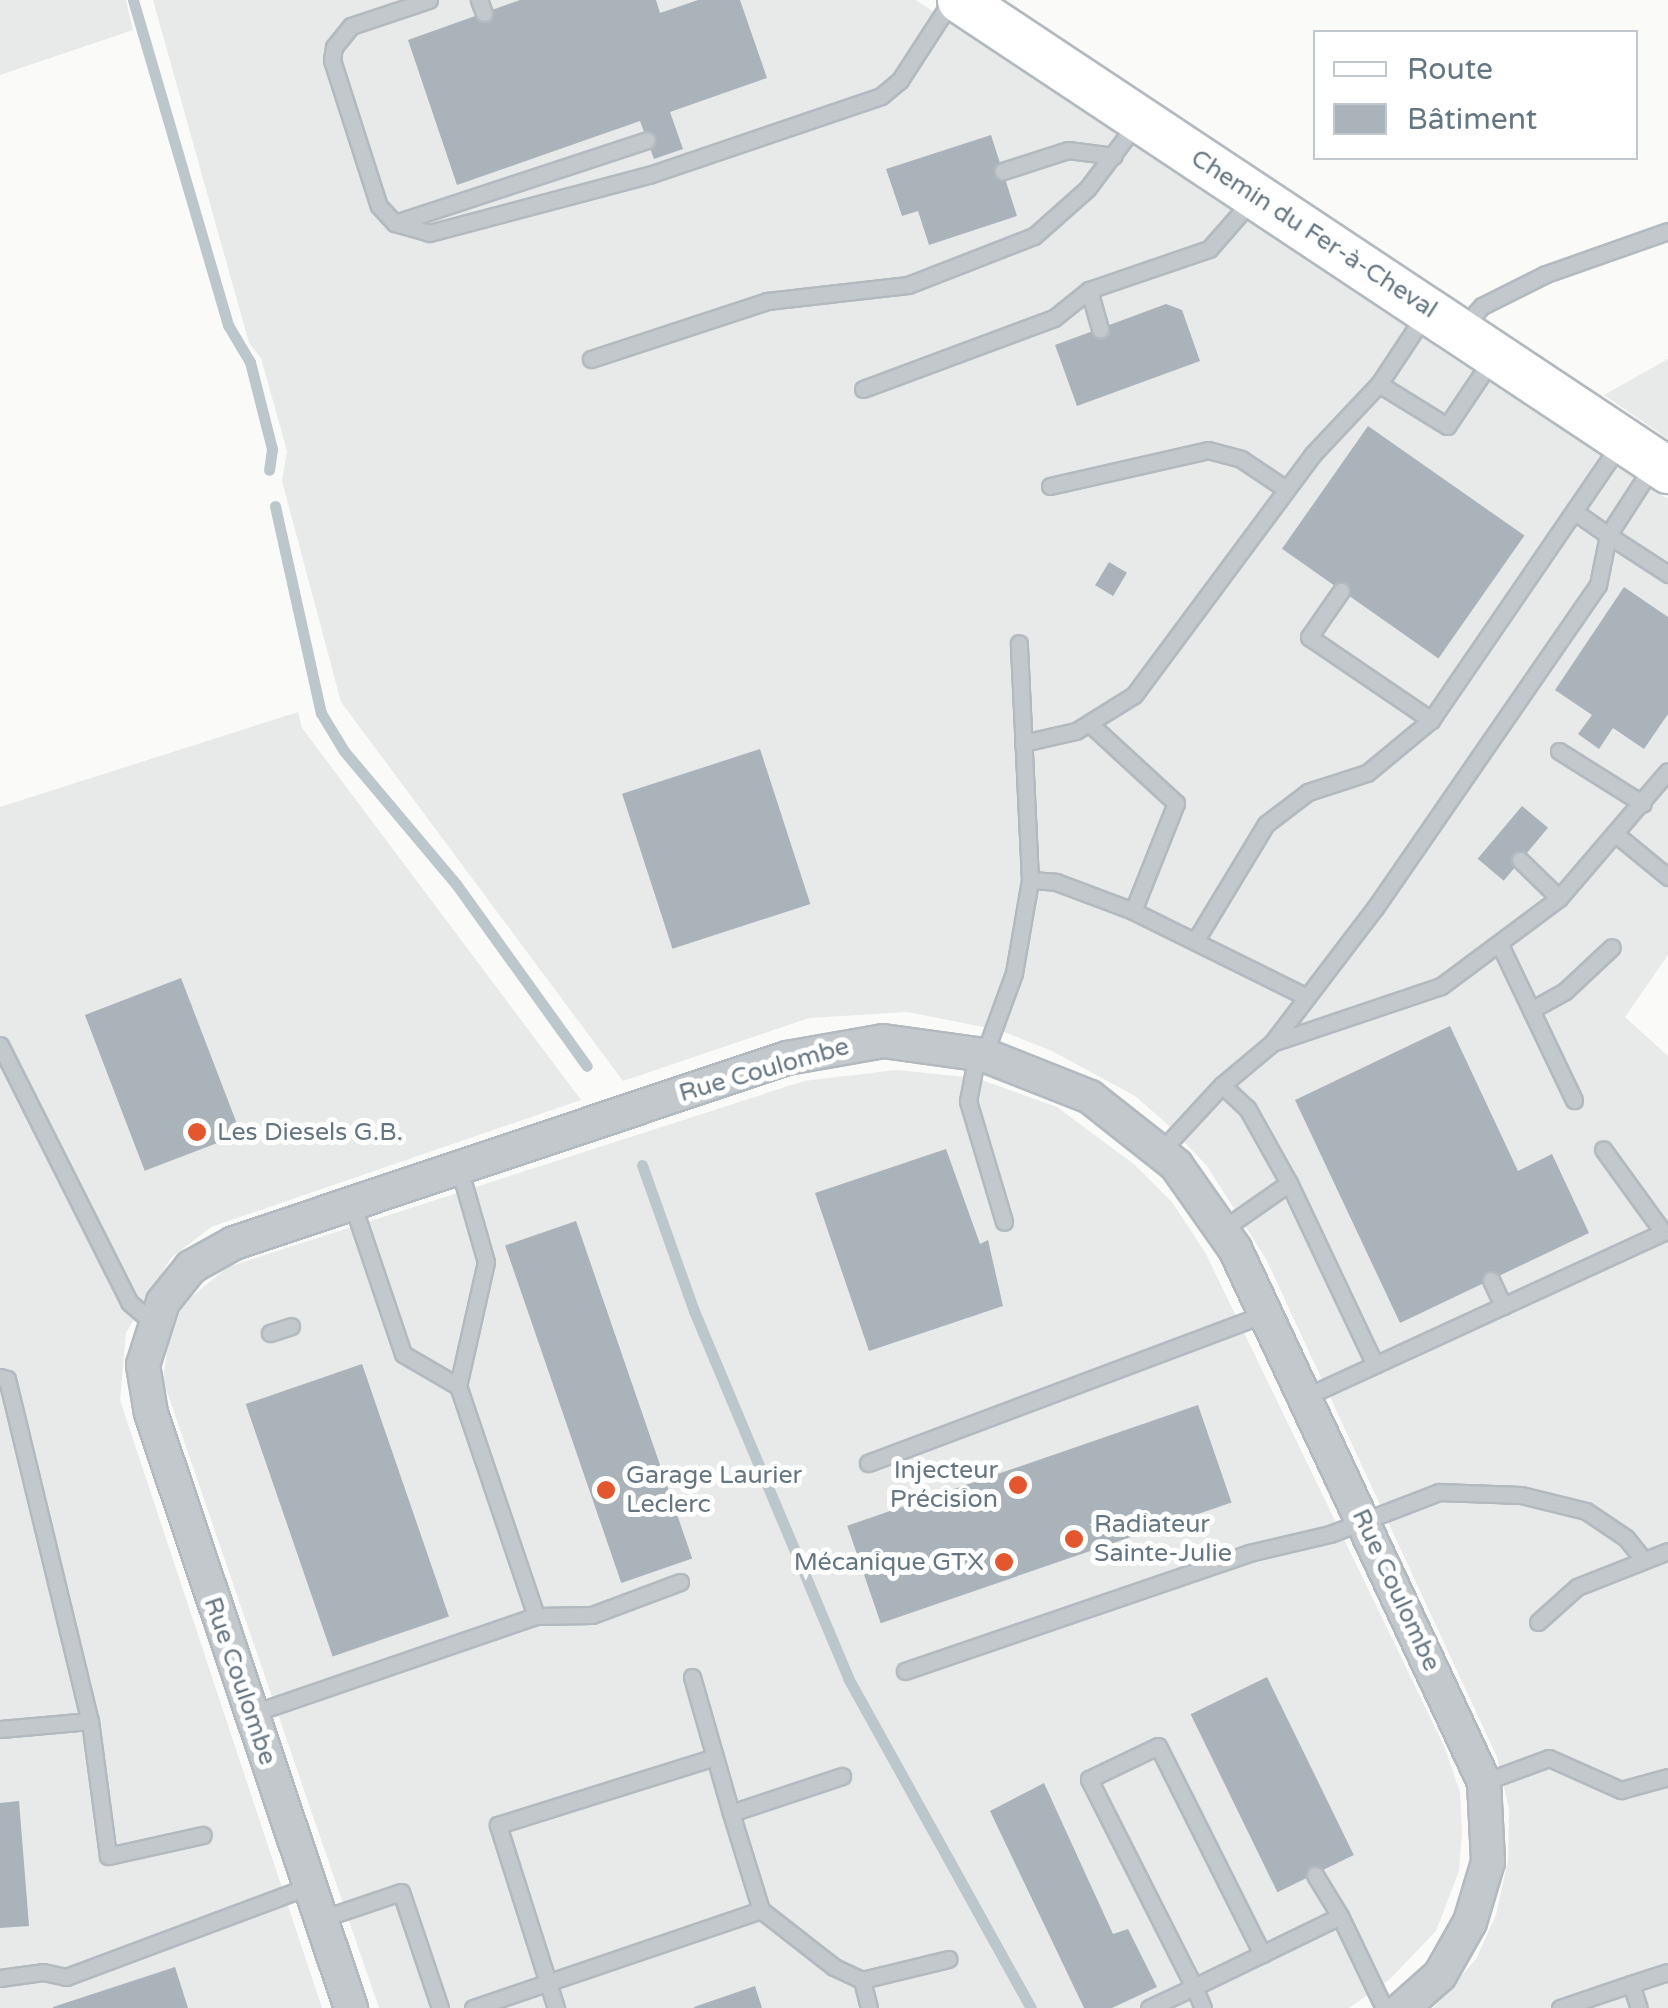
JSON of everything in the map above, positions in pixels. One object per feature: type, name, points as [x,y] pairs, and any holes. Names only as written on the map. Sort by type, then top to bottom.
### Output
[{"type":"street","name":"Chemin du Fer-à-Cheval","points":[[960,0],[1649,457]]},
{"type":"street","name":"Rue Coulombe","points":[[351,2008],[150,1413],[143,1365],[153,1322],[176,1284],[211,1253],[821,1048],[883,1041],[981,1054],[1090,1097],[1162,1151],[1223,1230],[1484,1782],[1488,1862],[1470,1922],[1440,1975],[1400,2007]]},
{"type":"lane","points":[[429,0],[351,26],[334,47],[334,76],[378,206],[395,223],[444,232],[850,110],[900,80],[952,0]]},
{"type":"lane","points":[[591,359],[766,301],[933,278],[1034,236],[1067,211],[1114,156],[1140,118]]},
{"type":"lane","points":[[395,223],[647,140]]},
{"type":"lane","points":[[1003,172],[1068,150],[1114,156]]},
{"type":"lane","points":[[864,388],[1054,318],[1089,290],[1218,244],[1256,196]]},
{"type":"lane","points":[[1023,743],[1054,740],[1090,724],[1134,696],[1286,489],[1379,384],[1461,331],[1482,306],[1513,290],[1668,231]]},
{"type":"lane","points":[[1089,290],[1100,329]]},
{"type":"lane","points":[[1379,384],[1447,426],[1461,331]]},
{"type":"lane","points":[[1050,486],[1208,450],[1241,458],[1286,489]]},
{"type":"lane","points":[[1197,938],[1251,844],[1286,806],[1366,773],[1430,720],[1575,512],[1649,457]]},
{"type":"lane","points":[[1162,1151],[1222,1084],[1272,1043],[1598,585],[1608,535],[1649,457]]},
{"type":"lane","points":[[1575,512],[1668,574]]},
{"type":"lane","points":[[1341,590],[1309,637],[1430,720]]},
{"type":"lane","points":[[1004,1222],[968,1101],[981,1054],[1014,974],[1030,880],[1019,643]]},
{"type":"lane","points":[[1090,724],[1176,803],[1133,910]]},
{"type":"lane","points":[[1558,751],[1642,804]]},
{"type":"lane","points":[[1272,1043],[1425,993],[1500,945],[1559,898],[1618,836],[1668,771]]},
{"type":"lane","points":[[1618,836],[1668,876]]},
{"type":"lane","points":[[1520,860],[1559,898]]},
{"type":"lane","points":[[1030,880],[1056,882],[1133,910],[1197,938],[1307,997]]},
{"type":"lane","points":[[1500,945],[1574,1100]]},
{"type":"lane","points":[[1531,1010],[1565,990],[1612,947]]},
{"type":"lane","points":[[0,1046],[129,1302],[153,1322]]},
{"type":"lane","points":[[1222,1084],[1268,1137],[1375,1364]]},
{"type":"lane","points":[[1304,1397],[1663,1232],[1603,1149]]},
{"type":"lane","points":[[459,1168],[486,1262],[458,1386],[536,1616]]},
{"type":"lane","points":[[1223,1230],[1289,1183]]},
{"type":"lane","points":[[352,1203],[403,1354],[458,1386]]},
{"type":"lane","points":[[1491,1280],[1503,1306]]},
{"type":"lane","points":[[868,1463],[1265,1314]]},
{"type":"lane","points":[[270,1333],[291,1326]]},
{"type":"lane","points":[[0,1377],[7,1379],[90,1721],[108,1856],[203,1835]]},
{"type":"lane","points":[[905,1671],[1249,1553],[1364,1522],[1440,1492],[1520,1494],[1586,1512],[1626,1538],[1643,1559]]},
{"type":"lane","points":[[1538,1622],[1577,1587],[1668,1551]]},
{"type":"lane","points":[[252,1714],[536,1616],[592,1615],[680,1582]]},
{"type":"lane","points":[[692,1677],[761,1910],[834,1967],[862,1980],[948,1960]]},
{"type":"lane","points":[[0,1729],[90,1721]]},
{"type":"lane","points":[[1204,2008],[1089,1779],[1158,1746],[1262,1954]]},
{"type":"lane","points":[[556,2008],[498,1825],[715,1757]]},
{"type":"lane","points":[[1484,1782],[1549,1758],[1621,1790],[1668,1777]]},
{"type":"lane","points":[[732,1813],[842,1776]]},
{"type":"lane","points":[[1314,1874],[1400,2007]]},
{"type":"lane","points":[[0,1978],[43,1972],[66,1977],[310,1886]]},
{"type":"lane","points":[[321,1920],[401,1892],[440,2008]]},
{"type":"lane","points":[[474,2008],[761,1910]]},
{"type":"lane","points":[[1149,2008],[1340,1916]]},
{"type":"lane","points":[[1560,2008],[1668,1972]]},
{"type":"lane","points":[[862,1980],[869,2008]]},
{"type":"lane","points":[[1632,1984],[1639,2008]]},
{"type":"shaded area","points":[[0,0],[126,0],[133,30],[0,75]]},
{"type":"shaded area","points":[[153,0],[916,0],[1668,499],[1668,955],[1625,1017],[1668,1056],[1668,2008],[1433,2008],[1476,1959],[1496,1915],[1508,1860],[1509,1809],[1497,1757],[1266,1259],[1207,1166],[1166,1123],[1135,1096],[1052,1051],[999,1030],[907,1012],[809,1018],[623,1081],[341,702],[282,481],[287,451],[261,358],[249,343]]},
{"type":"shaded area","points":[[1668,359],[1668,439],[1604,395]]},
{"type":"shaded area","points":[[298,712],[302,728],[581,1100],[211,1227],[171,1258],[126,1333],[120,1400],[322,2008],[0,2008],[0,807]]},
{"type":"shaded area","points":[[896,1070],[976,1078],[1057,1107],[1135,1165],[1172,1202],[1206,1254],[1445,1748],[1460,1792],[1459,1871],[1436,1931],[1390,1979],[1349,2008],[379,2008],[163,1380],[170,1328],[184,1303],[228,1267],[804,1081]]},
{"type":"building","points":[[520,0],[656,0],[660,13],[698,0],[740,0],[767,78],[670,112],[683,149],[654,159],[640,121],[457,185],[408,40]]},
{"type":"building","points":[[991,135],[1017,216],[929,245],[918,211],[902,216],[886,169]]},
{"type":"building","points":[[1166,304],[1182,310],[1200,361],[1077,406],[1055,345]]},
{"type":"building","points":[[1368,426],[1524,536],[1438,658],[1282,549]]},
{"type":"building","points":[[1109,562],[1127,573],[1113,596],[1095,585]]},
{"type":"building","points":[[1624,587],[1668,617],[1668,714],[1644,749],[1613,728],[1599,749],[1578,734],[1592,715],[1555,690]]},
{"type":"building","points":[[760,749],[810,904],[672,949],[622,794]]},
{"type":"building","points":[[1522,806],[1548,828],[1504,881],[1478,859]]},
{"type":"building","points":[[181,978],[241,1134],[145,1171],[85,1015]]},
{"type":"building","points":[[1450,1026],[1518,1171],[1552,1154],[1589,1233],[1400,1323],[1295,1100]]},
{"type":"building","points":[[946,1149],[980,1244],[988,1240],[1003,1306],[869,1351],[815,1193]]},
{"type":"building","points":[[576,1221],[692,1559],[621,1583],[505,1245]]},
{"type":"building","points":[[362,1364],[449,1616],[333,1656],[246,1404]]},
{"type":"building","points":[[1198,1405],[1232,1502],[881,1623],[847,1526]]},
{"type":"building","points":[[1267,1677],[1354,1855],[1277,1892],[1191,1714]]},
{"type":"building","points":[[1044,1783],[1113,1934],[1128,1929],[1157,1987],[1112,2008],[1084,2008],[990,1811]]},
{"type":"building","points":[[19,1801],[29,1926],[0,1928],[0,1803]]},
{"type":"building","points":[[175,1967],[188,2008],[53,2008],[53,2007]]},
{"type":"building","points":[[755,1986],[762,2008],[694,2008],[694,2007]]},
{"type":"waterway","points":[[133,0],[228,325],[250,362],[272,449],[269,470]]},
{"type":"waterway","points":[[275,506],[321,713],[344,751],[456,884],[587,1066]]},
{"type":"waterway","points":[[642,1165],[694,1311],[848,1678],[1031,2008]]},
{"type":"place","name":"Les Diesels G.B.","points":[[197,1132]]},
{"type":"place","name":"Injecteur Précision","points":[[1018,1485]]},
{"type":"place","name":"Garage Laurier Leclerc","points":[[606,1490]]},
{"type":"place","name":"Radiateur Sainte-Julie","points":[[1074,1539]]},
{"type":"place","name":"Mécanique GTX","points":[[1004,1562]]}]
